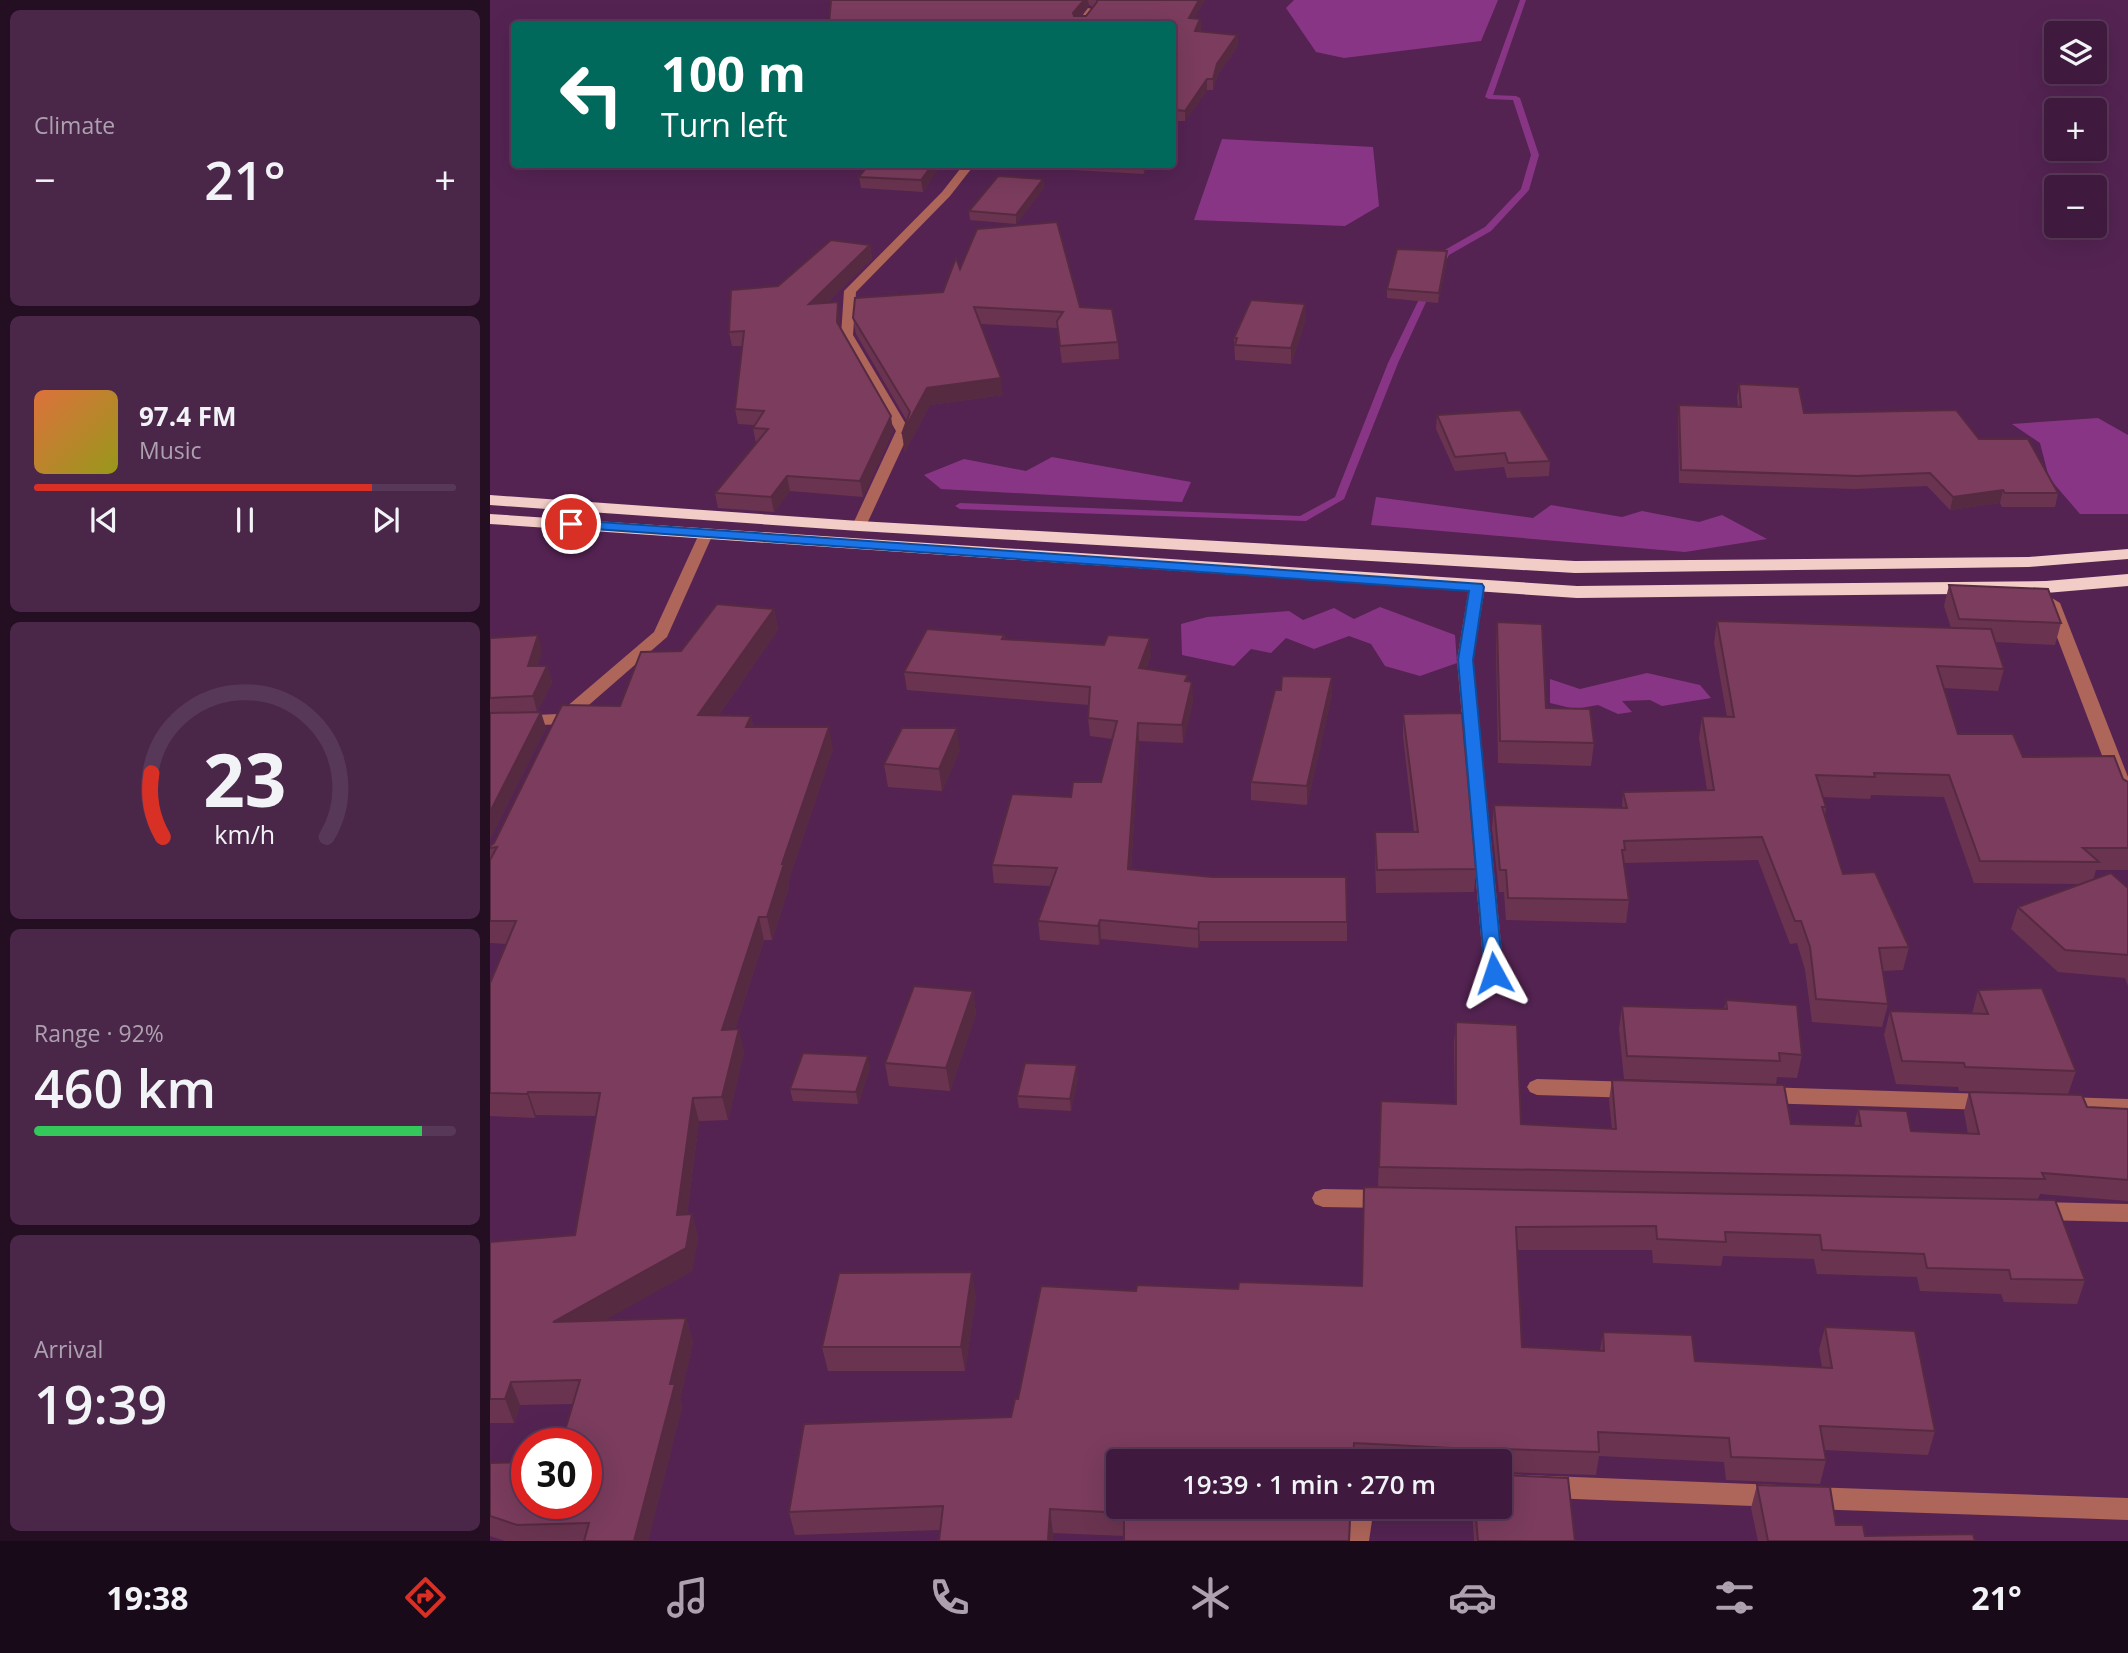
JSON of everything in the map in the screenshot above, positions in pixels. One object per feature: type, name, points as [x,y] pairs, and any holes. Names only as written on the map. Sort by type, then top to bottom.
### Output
[{"type":"highway","points":[[490,500],[859,526],[1575,567],[2029,562],[2128,554]]},
{"type":"highway","points":[[490,519],[1577,592],[2046,587],[2128,580]]},
{"type":"street","points":[[1082,21],[1091,10]]},
{"type":"street","points":[[859,526],[903,431],[847,335],[850,291],[946,194],[967,168]]},
{"type":"street","points":[[490,722],[558,725],[661,634],[706,534]]},
{"type":"street","points":[[1477,587],[1465,660],[1494,973]]},
{"type":"street","points":[[2046,587],[2128,800]]},
{"type":"street","points":[[1537,1087],[1661,1091]]},
{"type":"street","points":[[1743,1094],[2004,1103]]},
{"type":"street","points":[[2046,1104],[2128,1107]]},
{"type":"street","points":[[1323,1198],[1406,1200]]},
{"type":"street","points":[[2017,1211],[2128,1213]]},
{"type":"street","points":[[1512,1485],[2128,1509]]},
{"type":"street","points":[[1356,1541],[1359,1519]]},
{"type":"shaded area","points":[[1294,0],[1498,0],[1481,41],[1344,58],[1316,52],[1286,8]]},
{"type":"shaded area","points":[[1222,139],[1373,147],[1379,206],[1345,226],[1194,220]]},
{"type":"shaded area","points":[[2098,418],[2128,435],[2128,514],[2080,514],[2049,478],[2040,443],[2012,424]]},
{"type":"shaded area","points":[[1052,457],[1191,482],[1182,502],[941,489],[924,475],[964,459],[1026,471]]},
{"type":"shaded area","points":[[1376,497],[1533,518],[1551,505],[1622,517],[1642,511],[1699,522],[1722,515],[1767,539],[1685,552],[1371,525]]},
{"type":"shaded area","points":[[1380,607],[1455,635],[1457,663],[1420,676],[1385,666],[1371,644],[1349,636],[1314,649],[1286,638],[1271,653],[1251,649],[1234,666],[1182,655],[1181,624],[1207,617],[1289,611],[1303,620],[1334,608],[1354,619]]},
{"type":"shaded area","points":[[1647,673],[1700,685],[1711,698],[1662,706],[1650,700],[1622,701],[1632,712],[1618,714],[1598,705],[1575,709],[1550,703],[1550,679],[1580,689]]},
{"type":"building","points":[[831,0],[1084,0],[1073,13],[1074,16],[1086,16],[1097,0],[1199,0],[1189,18],[1200,19],[1195,31],[1237,35],[1217,64],[1213,79],[1207,79],[1185,111],[1176,111],[1176,21],[829,21]]},
{"type":"building","points":[[866,168],[930,168],[921,180],[859,177]]},
{"type":"building","points":[[998,176],[1043,179],[1016,215],[969,211]]},
{"type":"building","points":[[1057,222],[1080,307],[1112,309],[1118,342],[1060,346],[1057,321],[1063,312],[974,307],[1001,378],[927,388],[902,434],[910,412],[853,318],[855,298],[943,292],[956,258],[960,269],[977,229]]},
{"type":"building","points":[[831,240],[870,245],[809,304],[838,302],[837,322],[891,416],[860,481],[787,476],[771,497],[715,493],[768,429],[753,428],[764,411],[735,409],[744,331],[729,332],[731,290],[778,286]]},
{"type":"building","points":[[1397,249],[1447,251],[1439,293],[1387,289]]},
{"type":"building","points":[[1251,300],[1305,304],[1291,348],[1235,345],[1237,338],[1234,338]]},
{"type":"building","points":[[1739,384],[1799,387],[1804,413],[1956,410],[1979,439],[2028,439],[2058,493],[2005,493],[2003,490],[1953,497],[1930,473],[1857,476],[1681,470],[1679,405],[1741,407]]},
{"type":"building","points":[[1520,410],[1550,461],[1508,463],[1505,453],[1455,457],[1437,415]]},
{"type":"building","points":[[1949,585],[2048,589],[2061,623],[1959,619]]},
{"type":"building","points":[[717,604],[774,609],[698,715],[751,716],[746,727],[829,727],[782,864],[767,917],[759,917],[722,1030],[739,1029],[722,1097],[693,1098],[677,1215],[692,1214],[686,1248],[553,1322],[686,1318],[670,1384],[675,1384],[634,1541],[584,1541],[589,1523],[517,1525],[490,1516],[490,1463],[511,1462],[511,1519],[602,1519],[602,1428],[566,1428],[580,1380],[511,1382],[505,1399],[490,1399],[490,1242],[575,1235],[600,1093],[490,1093],[490,983],[516,921],[490,921],[490,860],[497,847],[490,846],[494,843],[562,705],[620,706],[641,652],[681,651]]},
{"type":"building","points":[[1717,621],[1991,629],[2004,669],[1937,666],[1958,734],[2013,734],[2023,757],[2114,756],[2123,779],[2128,782],[2128,848],[2083,848],[2099,862],[1980,861],[1949,775],[1816,775],[1826,807],[1822,807],[1843,874],[1875,872],[1909,947],[1879,948],[1888,1004],[1816,999],[1810,947],[1801,921],[1795,921],[1762,837],[1624,841],[1625,850],[1622,850],[1629,900],[1508,898],[1506,870],[1500,870],[1494,805],[1627,808],[1623,792],[1714,790],[1702,716],[1734,717]]},
{"type":"building","points":[[1497,622],[1542,624],[1546,708],[1590,709],[1594,743],[1500,741]]},
{"type":"building","points":[[927,629],[1004,635],[1002,639],[1104,645],[1108,635],[1150,638],[1139,668],[1188,675],[1185,681],[1192,682],[1182,725],[1138,723],[1128,869],[1213,877],[1346,877],[1347,922],[1199,922],[1198,929],[1100,920],[1098,926],[1038,921],[1057,868],[992,865],[1012,794],[1071,797],[1073,782],[1101,782],[1117,721],[1088,718],[1090,687],[904,672]]},
{"type":"building","points":[[538,635],[528,666],[547,666],[533,696],[490,698],[490,638]]},
{"type":"building","points":[[1282,676],[1332,677],[1307,786],[1251,782],[1275,690],[1281,690]]},
{"type":"building","points":[[541,712],[490,812],[490,713]]},
{"type":"building","points":[[1462,713],[1476,869],[1377,870],[1375,832],[1418,832],[1403,714]]},
{"type":"building","points":[[902,728],[957,728],[939,769],[884,764]]},
{"type":"building","points":[[2111,873],[2128,888],[2128,955],[2065,950],[2018,907]]},
{"type":"building","points":[[914,986],[973,991],[946,1068],[885,1063]]},
{"type":"building","points":[[2042,988],[2076,1071],[1965,1067],[1964,1063],[1902,1061],[1890,1011],[1988,1014],[1978,990]]},
{"type":"building","points":[[1726,1000],[1797,1005],[1802,1055],[1779,1053],[1780,1061],[1627,1056],[1622,1006],[1727,1009]]},
{"type":"building","points":[[1456,1022],[1517,1025],[1521,1124],[1616,1129],[1612,1080],[1784,1085],[1791,1124],[1861,1126],[1858,1109],[1907,1111],[1911,1131],[1979,1134],[1969,1092],[2082,1095],[2087,1107],[2128,1109],[2128,1180],[2042,1173],[2045,1179],[1379,1167],[1381,1101],[1456,1104]]},
{"type":"building","points":[[803,1053],[868,1056],[856,1092],[790,1089]]},
{"type":"building","points":[[1025,1063],[1077,1065],[1070,1099],[1017,1096]]},
{"type":"building","points":[[1364,1187],[2055,1200],[2085,1280],[2011,1279],[2009,1270],[1927,1268],[1924,1254],[1822,1250],[1820,1235],[1725,1232],[1726,1242],[1657,1239],[1656,1226],[1516,1227],[1522,1347],[1604,1351],[1603,1332],[1692,1335],[1695,1361],[1832,1368],[1825,1327],[1915,1331],[1935,1431],[1820,1426],[1826,1460],[1731,1457],[1729,1438],[1598,1432],[1599,1452],[1354,1443],[1354,1449],[1106,1449],[1106,1512],[1050,1509],[1048,1541],[939,1541],[943,1506],[789,1512],[804,1424],[1011,1417],[1015,1399],[1018,1399],[1041,1286],[1136,1291],[1137,1285],[1238,1289],[1239,1282],[1362,1286]]},
{"type":"building","points":[[972,1272],[961,1347],[822,1347],[839,1273]]},
{"type":"building","points":[[1512,1475],[1568,1478],[1575,1541],[1478,1541],[1476,1519],[1512,1519]]},
{"type":"building","points":[[1757,1485],[1830,1487],[1836,1525],[1863,1525],[1865,1536],[1973,1534],[1975,1541],[1768,1541]]},
{"type":"building","points":[[1124,1519],[1350,1520],[1349,1541],[1124,1541]]},
{"type":"waterway","points":[[1439,266],[1446,253],[1488,229],[1525,190],[1535,155],[1516,98],[1489,97],[1523,0]]},
{"type":"waterway","points":[[960,506],[1302,519],[1339,499],[1393,363],[1428,289]]},
{"type":"route","points":[[571,524],[1477,587],[1465,660],[1494,973]]}]
